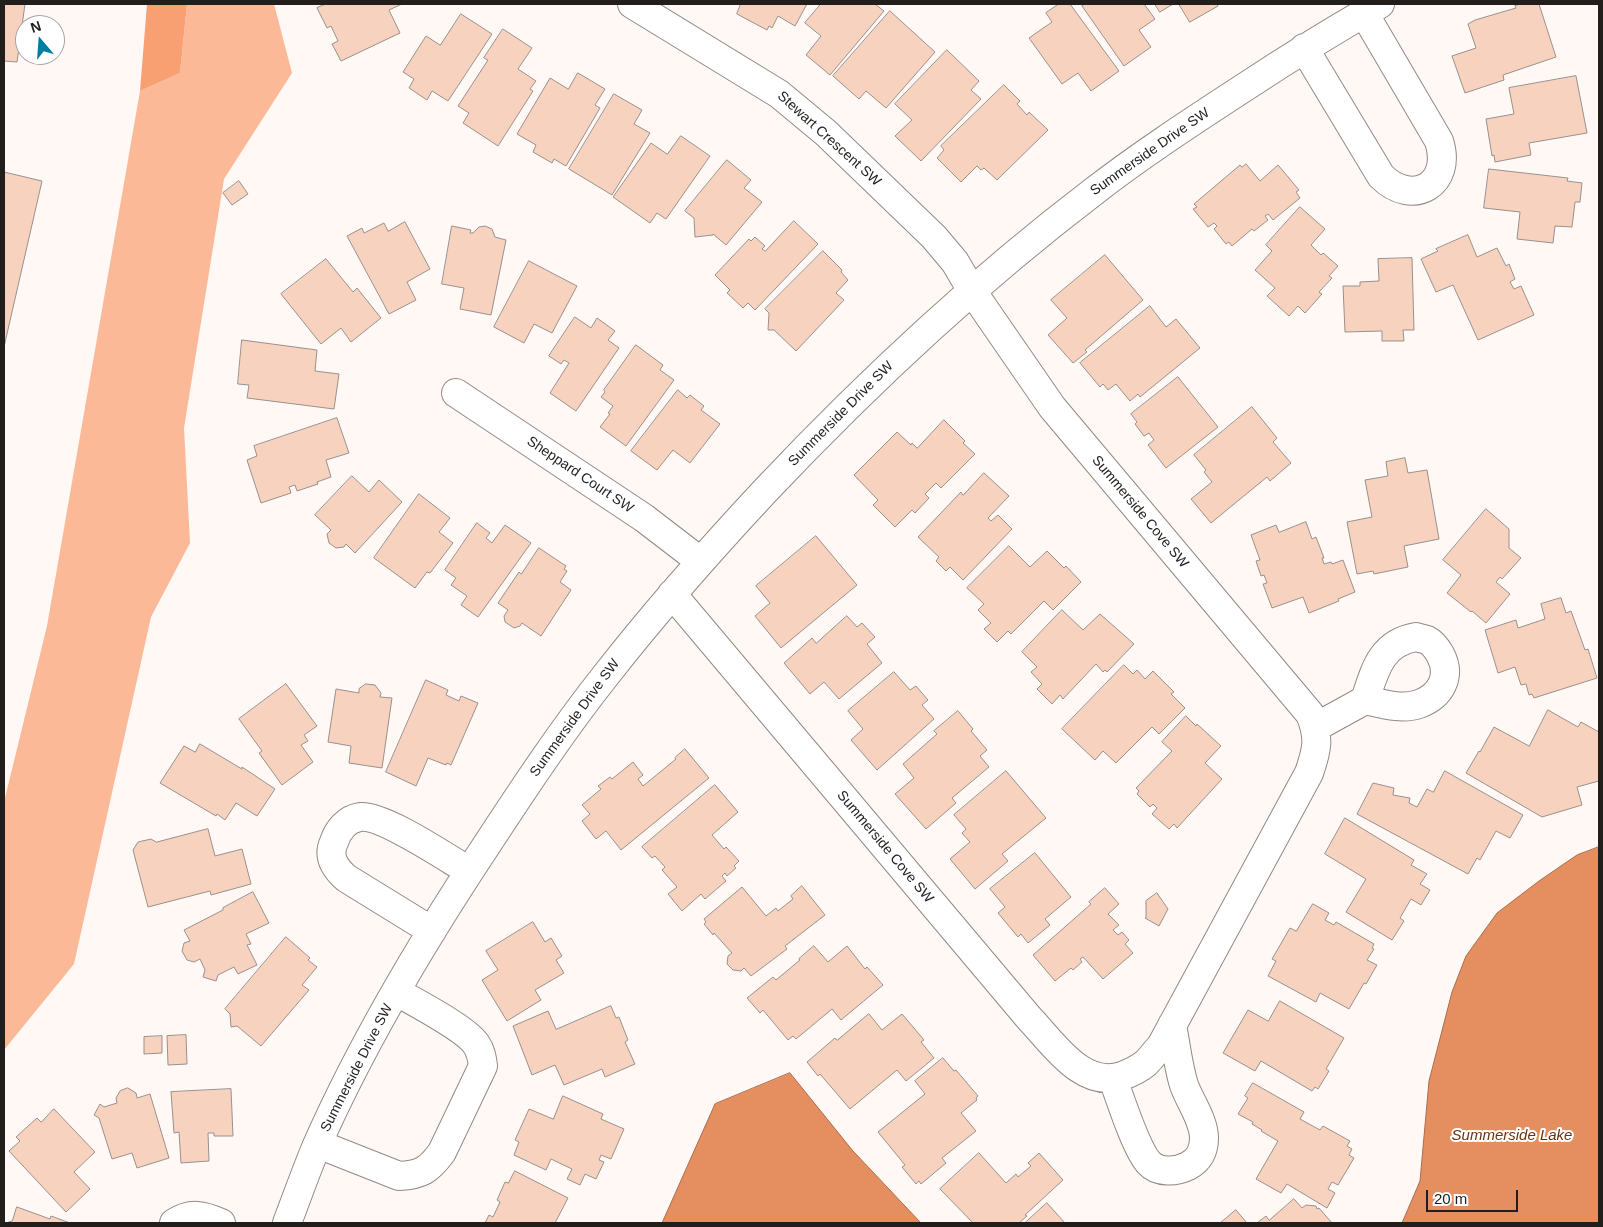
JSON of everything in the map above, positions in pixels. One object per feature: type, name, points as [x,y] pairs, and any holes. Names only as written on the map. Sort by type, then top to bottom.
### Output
[{"type":"street","name":"Stewart Crescent SW","points":[[632,4],[779,94],[826,133],[934,237],[955,262],[972,291]]},
{"type":"street","name":"Summerside Drive SW","points":[[287,1223],[318,1144],[365,1048],[432,931],[469,871],[562,734],[605,676],[700,561],[814,439],[881,373],[972,291],[1047,228],[1129,165],[1304,48],[1372,8],[1439,142],[1442,153],[1440,171],[1433,182],[1422,189],[1399,190],[1381,176],[1304,48]]},
{"type":"street","name":"Summerside Cove SW","points":[[672,594],[1029,1018],[1068,1059],[1087,1074],[1101,1079],[1113,1079],[1132,1072],[1146,1063],[1161,1046],[1309,773],[1316,752],[1316,727],[1300,700],[1052,407],[972,291]]},
{"type":"street","name":"Sheppard Court SW","points":[[456,393],[644,518],[700,561]]},
{"type":"street","points":[[1316,727],[1366,700]]},
{"type":"street","points":[[432,931],[346,878],[337,870],[331,860],[332,846],[336,835],[345,823],[359,817],[373,817],[388,823],[469,871]]},
{"type":"street","name":"Summerside Drive SW","points":[[318,1144],[399,1176],[413,1176],[423,1172],[434,1163],[442,1152],[483,1066],[481,1053],[475,1042],[464,1032],[397,992]]},
{"type":"street","points":[[1113,1079],[1134,1135],[1149,1163],[1158,1169],[1170,1170],[1194,1163],[1201,1155],[1204,1146],[1204,1135],[1181,1073],[1172,1025]]},
{"type":"street","points":[[174,1223],[182,1218],[195,1215],[206,1216],[221,1223]]},
{"type":"shaded area","points":[[147,4],[187,4],[180,73],[140,91]]},
{"type":"shaded area","points":[[187,4],[274,4],[292,73],[224,179],[184,428],[190,543],[151,617],[74,964],[4,1050],[4,802],[47,626],[140,91],[180,73]]},
{"type":"water","name":"Summerside Lake","points":[[1599,847],[1599,1223],[1402,1223],[1420,1181],[1429,1081],[1452,992],[1466,956],[1497,913],[1577,855]]},
{"type":"water","points":[[790,1073],[853,1151],[921,1223],[662,1223],[715,1104]]},
{"type":"building","points":[[4,4],[25,4],[23,15],[15,15],[15,62],[4,61]]},
{"type":"building","points":[[326,4],[402,4],[389,10],[400,33],[341,61],[332,44],[338,41],[331,26],[327,28],[317,8]]},
{"type":"building","points":[[741,4],[807,4],[795,26],[778,16],[772,28],[769,26],[767,30],[737,14]]},
{"type":"building","points":[[821,4],[875,4],[884,11],[830,75],[806,55],[821,36],[805,23]]},
{"type":"building","points":[[1059,4],[1070,4],[1119,71],[1091,91],[1078,73],[1062,84],[1029,38],[1052,22],[1046,13]]},
{"type":"building","points":[[1085,4],[1144,4],[1155,19],[1139,30],[1151,47],[1124,66],[1082,6]]},
{"type":"building","points":[[1155,4],[1173,4],[1160,12]]},
{"type":"building","points":[[1179,4],[1217,4],[1218,6],[1190,22]]},
{"type":"building","points":[[1539,4],[1556,57],[1503,75],[1504,80],[1465,93],[1452,56],[1476,48],[1468,24],[1475,20],[1516,8],[1515,6]]},
{"type":"building","points":[[890,11],[935,52],[886,108],[866,91],[859,99],[833,76]]},
{"type":"building","points":[[461,14],[492,34],[448,101],[432,91],[427,100],[409,88],[414,79],[403,72],[426,36],[440,45]]},
{"type":"building","points":[[503,29],[532,48],[518,69],[536,81],[530,89],[533,91],[498,146],[463,123],[469,113],[458,106],[488,60],[484,58]]},
{"type":"building","points":[[947,50],[979,81],[971,90],[981,99],[921,161],[895,136],[912,120],[895,104]]},
{"type":"building","points":[[578,73],[605,89],[595,105],[600,108],[566,166],[554,159],[552,163],[533,152],[536,145],[517,134],[550,78],[568,89]]},
{"type":"building","points":[[1576,76],[1587,133],[1529,143],[1531,155],[1495,162],[1494,155],[1492,156],[1486,119],[1514,114],[1509,88]]},
{"type":"building","points":[[1004,85],[1020,101],[1017,104],[1027,115],[1029,112],[1048,130],[997,180],[984,168],[981,170],[977,166],[961,182],[937,158],[944,150],[941,146]]},
{"type":"building","points":[[614,94],[642,110],[634,124],[650,133],[612,195],[569,169]]},
{"type":"building","points":[[681,136],[710,156],[666,219],[657,213],[650,223],[613,197],[651,143],[667,154]]},
{"type":"building","points":[[727,160],[751,180],[744,188],[762,202],[726,245],[713,234],[695,237],[694,218],[685,211]]},
{"type":"building","points":[[1246,164],[1260,181],[1278,165],[1299,190],[1296,192],[1300,198],[1273,220],[1268,214],[1265,216],[1268,220],[1254,231],[1252,229],[1232,246],[1229,242],[1226,244],[1214,229],[1217,226],[1214,223],[1208,227],[1193,209],[1197,207],[1194,204],[1240,165],[1242,167]]},
{"type":"building","points":[[1489,169],[1568,178],[1567,181],[1582,183],[1580,202],[1575,202],[1572,227],[1555,226],[1553,243],[1517,239],[1520,212],[1484,208]]},
{"type":"building","points":[[4,172],[42,181],[4,347]]},
{"type":"building","points":[[239,181],[248,194],[232,205],[223,193]]},
{"type":"building","points":[[1300,207],[1325,229],[1311,245],[1321,255],[1323,253],[1338,266],[1329,276],[1332,278],[1319,292],[1322,294],[1305,313],[1298,306],[1289,316],[1267,296],[1275,288],[1255,270],[1272,251],[1266,245]]},
{"type":"building","points":[[794,221],[818,244],[755,310],[748,303],[743,308],[727,293],[730,290],[715,275],[749,239],[751,241],[755,237],[765,246],[762,249],[765,251]]},
{"type":"building","points":[[405,222],[430,269],[407,282],[416,300],[389,314],[347,236],[362,228],[364,233],[384,223],[388,231]]},
{"type":"building","points":[[452,226],[471,230],[470,233],[473,233],[479,227],[485,226],[492,229],[495,237],[506,240],[491,315],[460,309],[464,288],[442,284]]},
{"type":"building","points":[[1468,235],[1477,257],[1497,248],[1506,266],[1509,264],[1515,279],[1510,282],[1514,289],[1521,286],[1534,315],[1478,340],[1453,285],[1436,292],[1421,259],[1438,251],[1436,249]]},
{"type":"building","points":[[823,251],[842,270],[841,272],[848,280],[836,293],[844,300],[796,351],[774,330],[768,330],[769,313],[765,309]]},
{"type":"building","points":[[1105,255],[1143,300],[1085,350],[1087,352],[1073,363],[1048,335],[1067,318],[1051,300]]},
{"type":"building","points":[[1412,258],[1414,330],[1403,330],[1404,341],[1382,341],[1382,331],[1345,332],[1343,286],[1360,286],[1360,282],[1379,281],[1378,259]]},
{"type":"building","points":[[326,259],[353,292],[357,288],[381,318],[351,342],[341,328],[321,344],[281,294]]},
{"type":"building","points":[[529,261],[577,286],[552,333],[534,324],[524,343],[494,327]]},
{"type":"building","points":[[1150,306],[1166,327],[1176,319],[1200,348],[1140,397],[1138,394],[1130,401],[1116,384],[1108,390],[1103,384],[1100,387],[1080,363]]},
{"type":"building","points":[[575,317],[591,328],[597,318],[615,331],[608,340],[619,348],[576,411],[550,393],[569,363],[564,360],[561,364],[549,356]]},
{"type":"building","points":[[242,340],[317,350],[315,371],[339,374],[334,409],[247,398],[249,385],[238,384]]},
{"type":"building","points":[[636,345],[663,365],[660,370],[674,380],[626,446],[600,427],[610,414],[608,413],[613,406],[601,397]]},
{"type":"building","points":[[1178,377],[1218,427],[1166,468],[1148,445],[1154,440],[1149,433],[1144,436],[1135,424],[1137,422],[1131,414]]},
{"type":"building","points":[[678,390],[687,398],[690,395],[704,406],[701,410],[720,424],[690,463],[673,450],[657,470],[631,451]]},
{"type":"building","points":[[1252,407],[1277,438],[1273,442],[1291,463],[1270,481],[1267,477],[1211,523],[1191,499],[1212,482],[1204,472],[1206,470],[1194,455]]},
{"type":"building","points":[[337,418],[349,453],[326,460],[331,477],[317,482],[318,484],[297,491],[295,485],[289,487],[291,493],[261,503],[247,460],[257,456],[254,446]]},
{"type":"building","points":[[944,420],[975,454],[941,488],[936,483],[925,494],[929,498],[915,513],[912,510],[895,527],[873,505],[878,500],[854,475],[897,432],[917,448]]},
{"type":"building","points":[[1405,458],[1408,473],[1427,470],[1439,539],[1404,546],[1408,567],[1374,574],[1373,571],[1357,574],[1347,522],[1372,517],[1365,480],[1388,476],[1386,462]]},
{"type":"building","points":[[984,473],[1009,496],[988,518],[991,521],[998,515],[1012,529],[963,580],[950,567],[946,571],[936,561],[939,557],[918,537],[961,492],[963,495]]},
{"type":"building","points":[[352,476],[369,492],[379,480],[402,502],[355,553],[346,544],[344,547],[336,548],[329,543],[327,534],[331,530],[315,515]]},
{"type":"building","points":[[419,494],[450,518],[439,532],[453,543],[430,573],[427,572],[415,588],[374,558]]},
{"type":"building","points":[[1486,509],[1509,529],[1509,548],[1521,558],[1502,579],[1500,577],[1496,582],[1510,594],[1486,623],[1447,593],[1461,575],[1443,560]]},
{"type":"building","points":[[1306,522],[1312,539],[1316,537],[1324,558],[1322,558],[1324,564],[1331,562],[1332,564],[1343,560],[1355,592],[1338,599],[1339,601],[1309,613],[1303,597],[1272,608],[1263,584],[1267,583],[1264,575],[1261,576],[1256,561],[1260,560],[1251,535],[1276,525],[1279,532]]},
{"type":"building","points":[[477,523],[490,533],[486,538],[492,543],[505,525],[531,543],[478,617],[461,605],[467,596],[451,585],[456,578],[445,570]]},
{"type":"building","points":[[816,536],[857,585],[781,648],[755,616],[770,603],[756,586]]},
{"type":"building","points":[[1009,546],[1030,567],[1047,551],[1064,568],[1066,566],[1081,582],[1053,610],[1044,601],[1011,634],[1008,631],[997,642],[984,629],[991,623],[978,610],[984,604],[967,588]]},
{"type":"building","points":[[539,548],[566,566],[564,569],[567,571],[560,582],[571,590],[541,636],[522,623],[514,628],[505,622],[504,616],[508,610],[498,603],[519,572],[521,574]]},
{"type":"building","points":[[1561,598],[1566,613],[1571,611],[1585,650],[1588,649],[1597,678],[1534,698],[1532,694],[1529,695],[1526,684],[1521,685],[1515,667],[1498,673],[1485,630],[1516,620],[1518,628],[1545,619],[1541,604]]},
{"type":"building","points":[[1062,610],[1083,630],[1100,614],[1134,644],[1107,672],[1105,670],[1103,672],[1096,664],[1063,699],[1060,695],[1052,704],[1037,689],[1042,684],[1031,672],[1037,667],[1022,652]]},
{"type":"building","points":[[847,616],[857,627],[862,623],[875,637],[867,644],[882,663],[839,699],[824,682],[810,694],[784,663],[812,638],[816,643]]},
{"type":"building","points":[[1124,665],[1133,674],[1137,670],[1145,679],[1153,671],[1174,692],[1171,694],[1185,708],[1159,734],[1152,727],[1116,763],[1103,751],[1095,760],[1062,729]]},
{"type":"building","points":[[894,672],[910,690],[916,686],[928,700],[922,705],[934,719],[877,770],[851,740],[863,729],[848,711]]},
{"type":"building","points":[[426,680],[448,690],[446,695],[459,701],[461,696],[478,703],[451,765],[428,758],[416,786],[386,772]]},
{"type":"building","points":[[286,684],[317,726],[304,735],[308,741],[301,745],[313,762],[282,785],[259,753],[262,751],[239,719]]},
{"type":"building","points":[[366,684],[375,685],[381,693],[380,697],[392,698],[382,768],[349,763],[351,746],[328,742],[336,689],[359,693],[359,689]]},
{"type":"building","points":[[1548,710],[1578,727],[1581,722],[1599,732],[1599,781],[1577,787],[1582,805],[1542,817],[1466,773],[1494,727],[1529,746]]},
{"type":"building","points":[[958,711],[973,729],[971,731],[987,750],[980,756],[989,767],[952,798],[956,803],[926,829],[895,794],[914,778],[903,764],[937,734],[934,731]]},
{"type":"building","points":[[1186,716],[1221,746],[1205,763],[1222,779],[1177,828],[1174,824],[1169,829],[1152,814],[1157,808],[1153,804],[1150,807],[1137,794],[1139,791],[1136,788],[1172,751],[1162,742]]},
{"type":"building","points":[[200,744],[242,769],[242,767],[275,789],[257,816],[236,803],[225,820],[160,783],[184,746],[195,752]]},
{"type":"building","points":[[685,749],[709,778],[621,850],[606,831],[596,839],[582,821],[590,814],[582,805],[601,789],[598,786],[610,777],[612,779],[633,762],[643,775],[638,779],[643,786],[676,759]]},
{"type":"building","points":[[1006,771],[1046,818],[1002,854],[1008,861],[975,889],[950,859],[970,842],[962,833],[966,829],[954,815]]},
{"type":"building","points":[[1445,771],[1523,815],[1510,838],[1496,831],[1480,860],[1477,858],[1468,874],[1357,814],[1373,783],[1394,788],[1393,795],[1410,798],[1409,803],[1417,807],[1427,789],[1433,792]]},
{"type":"building","points":[[715,785],[738,812],[712,835],[724,849],[726,847],[739,861],[734,866],[736,868],[727,876],[725,873],[722,876],[726,881],[705,899],[701,894],[682,911],[668,894],[677,887],[662,870],[665,867],[655,856],[652,858],[642,847]]},
{"type":"building","points":[[1345,818],[1414,860],[1411,865],[1427,874],[1420,884],[1430,890],[1421,905],[1411,899],[1400,918],[1404,921],[1392,940],[1346,912],[1366,879],[1325,854]]},
{"type":"building","points":[[208,829],[215,856],[242,849],[251,884],[211,895],[210,891],[148,907],[133,850],[138,842],[151,839],[156,842]]},
{"type":"building","points":[[1035,853],[1071,897],[1045,919],[1050,925],[1028,943],[1021,934],[1018,937],[998,913],[1005,907],[990,889]]},
{"type":"building","points":[[802,886],[825,915],[785,946],[787,949],[751,976],[744,968],[741,971],[733,970],[727,964],[728,956],[732,953],[714,933],[713,935],[704,924],[706,922],[704,919],[742,887],[766,916],[776,908],[778,911],[793,899],[791,896]]},
{"type":"building","points":[[1105,888],[1119,904],[1108,914],[1119,925],[1113,930],[1118,935],[1122,932],[1129,940],[1125,944],[1133,953],[1103,979],[1083,957],[1080,959],[1082,962],[1073,970],[1071,968],[1055,981],[1033,955],[1091,904],[1089,902]]},
{"type":"building","points":[[253,892],[269,923],[246,934],[251,944],[247,945],[257,965],[238,974],[234,967],[218,975],[216,981],[203,977],[205,970],[200,959],[194,962],[187,960],[182,951],[184,943],[190,941],[184,930]]},
{"type":"building","points":[[1157,893],[1168,909],[1159,926],[1145,918],[1146,901]]},
{"type":"building","points":[[1313,904],[1329,913],[1325,920],[1334,925],[1336,922],[1374,944],[1372,948],[1374,949],[1367,960],[1377,965],[1349,1009],[1320,993],[1316,1002],[1268,976],[1276,961],[1272,959],[1290,928],[1296,931]]},
{"type":"building","points":[[533,922],[545,942],[551,938],[562,956],[556,960],[564,973],[535,990],[541,1000],[507,1021],[482,980],[498,970],[486,951]]},
{"type":"building","points":[[286,937],[310,958],[308,960],[317,967],[302,985],[309,990],[261,1046],[237,1026],[231,1027],[230,1014],[225,1009]]},
{"type":"building","points":[[814,946],[828,962],[847,946],[865,969],[867,967],[883,985],[841,1020],[832,1009],[796,1039],[793,1036],[788,1040],[763,1010],[760,1013],[747,998],[773,977],[776,980]]},
{"type":"building","points":[[1280,1001],[1344,1038],[1326,1069],[1329,1071],[1318,1089],[1315,1087],[1312,1091],[1261,1061],[1255,1071],[1223,1053],[1248,1010],[1268,1021]]},
{"type":"building","points":[[611,1006],[616,1018],[619,1017],[628,1040],[625,1042],[635,1064],[605,1077],[602,1069],[564,1085],[555,1065],[532,1075],[513,1026],[548,1011],[556,1029]]},
{"type":"building","points":[[869,1014],[882,1030],[902,1014],[924,1040],[921,1042],[934,1058],[906,1081],[897,1070],[850,1109],[807,1062],[835,1038],[837,1040]]},
{"type":"building","points":[[186,1035],[187,1064],[168,1065],[167,1036]]},
{"type":"building","points":[[162,1036],[162,1053],[144,1054],[144,1037]]},
{"type":"building","points":[[943,1058],[978,1096],[977,1100],[961,1113],[976,1131],[942,1158],[946,1163],[921,1184],[919,1181],[916,1184],[902,1167],[905,1165],[878,1132],[925,1094],[915,1081]]},
{"type":"building","points":[[1253,1083],[1304,1112],[1300,1119],[1320,1130],[1323,1126],[1350,1141],[1347,1146],[1352,1149],[1349,1155],[1354,1158],[1338,1185],[1332,1182],[1328,1189],[1335,1193],[1327,1208],[1287,1184],[1281,1193],[1256,1179],[1278,1141],[1261,1131],[1252,1124],[1253,1122],[1238,1114],[1248,1098],[1245,1096]]},
{"type":"building","points":[[128,1088],[136,1093],[137,1098],[150,1094],[169,1158],[137,1168],[132,1153],[112,1159],[99,1118],[94,1115],[100,1104],[104,1107],[117,1103],[116,1098],[120,1091]]},
{"type":"building","points":[[231,1089],[233,1136],[214,1136],[214,1133],[208,1133],[209,1161],[181,1163],[179,1132],[174,1133],[171,1092]]},
{"type":"building","points":[[563,1096],[603,1114],[601,1119],[624,1129],[611,1159],[601,1155],[599,1160],[604,1162],[596,1179],[585,1174],[580,1185],[567,1179],[572,1169],[551,1159],[546,1170],[514,1155],[519,1142],[515,1140],[529,1109],[553,1119]]},
{"type":"building","points":[[54,1109],[95,1152],[74,1172],[90,1189],[66,1212],[9,1151],[20,1141],[16,1137],[37,1118],[41,1122]]},
{"type":"building","points":[[979,1153],[1006,1183],[1016,1174],[1018,1177],[1031,1166],[1028,1163],[1039,1153],[1063,1180],[1025,1215],[1027,1216],[1019,1223],[973,1223],[940,1189]]},
{"type":"building","points":[[515,1171],[568,1198],[555,1223],[485,1223],[489,1215],[493,1217],[500,1202],[497,1200],[505,1182],[508,1183]]},
{"type":"building","points":[[1294,1199],[1302,1208],[1306,1205],[1316,1206],[1332,1223],[1257,1223],[1266,1216],[1269,1220]]},
{"type":"building","points":[[1047,1203],[1065,1223],[1025,1223]]},
{"type":"building","points":[[17,1207],[50,1219],[51,1216],[70,1223],[6,1223],[12,1221]]},
{"type":"building","points":[[1236,1210],[1247,1223],[1220,1223],[1226,1218]]}]
